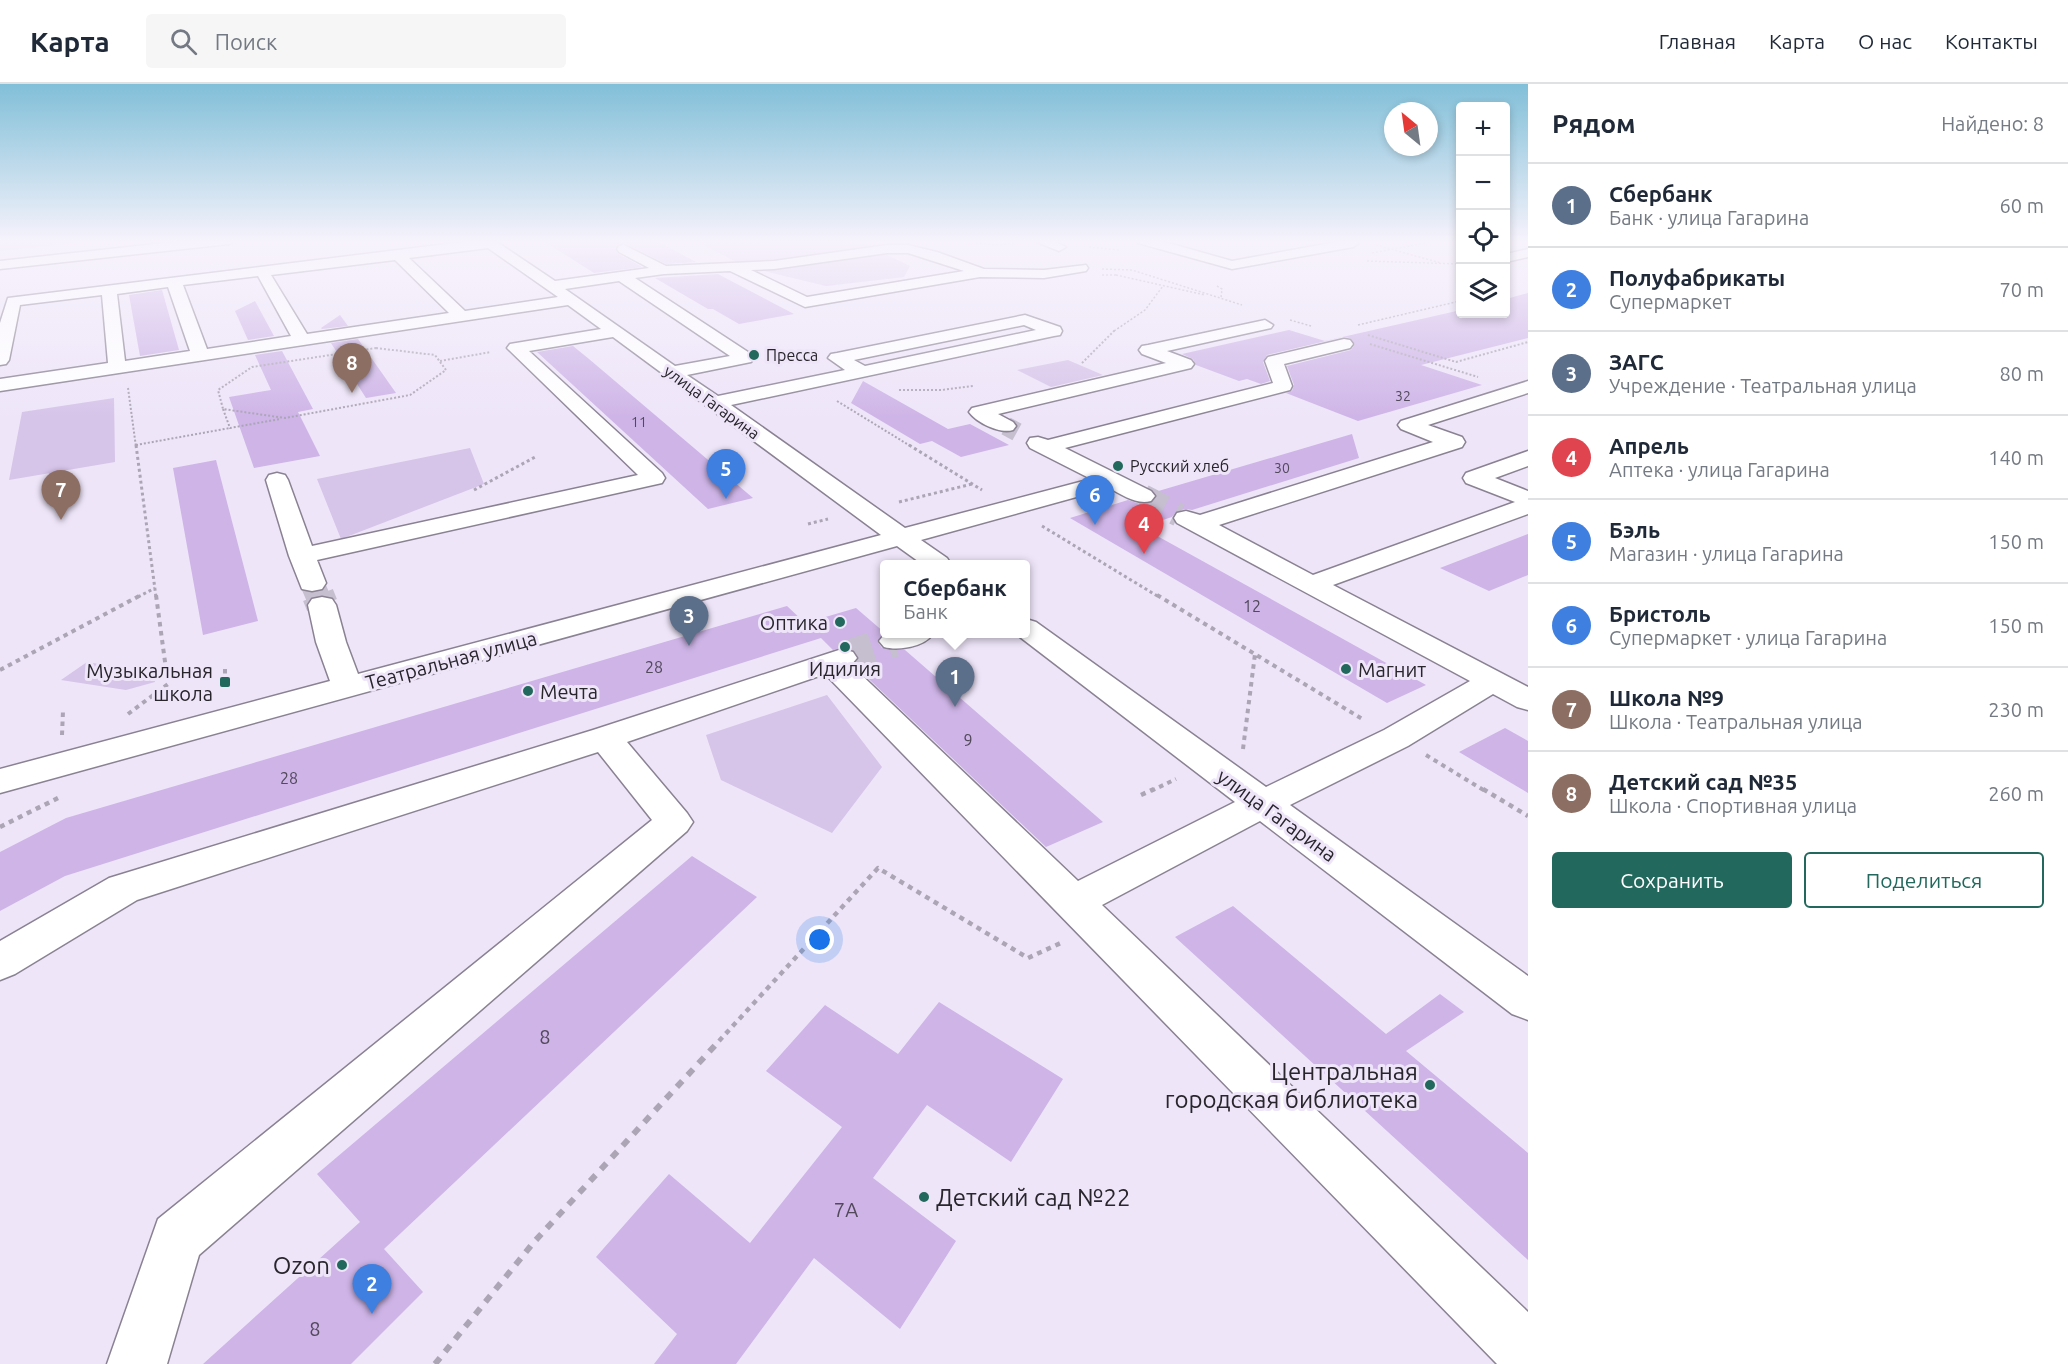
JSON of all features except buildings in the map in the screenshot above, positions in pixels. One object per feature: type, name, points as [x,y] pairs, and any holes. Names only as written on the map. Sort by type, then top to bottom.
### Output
[{"type":"street","points":[[0,360],[13,301],[24,300]]},
{"type":"street","points":[[111,300],[121,366]]},
{"type":"street","points":[[180,300],[200,354]]},
{"type":"street","points":[[282,300],[301,339]]},
{"type":"street","points":[[444,300],[461,316]]},
{"type":"street","points":[[0,385],[570,300]]},
{"type":"street","name":"улица Гагарина","points":[[570,300],[933,560]]},
{"type":"street","points":[[658,300],[745,358],[672,372]]},
{"type":"street","points":[[799,300],[804,302],[818,300]]},
{"type":"street","points":[[714,403],[808,383],[863,372],[1054,332],[1025,320],[837,358],[863,372]]},
{"type":"street","points":[[1143,496],[979,412],[1185,364],[1148,350],[1265,325]]},
{"type":"street","points":[[516,348],[615,332]]},
{"type":"street","points":[[348,333],[361,350]]},
{"type":"street","points":[[1045,447],[1283,386],[1274,362],[1353,343]]},
{"type":"street","points":[[302,556],[654,478],[516,348]]},
{"type":"street","points":[[1524,388],[1408,425],[1454,442],[1189,519],[1528,700]]},
{"type":"street","points":[[1528,458],[1474,478],[1528,499]]},
{"type":"street","points":[[276,480],[348,687]]},
{"type":"street","name":"Театральная улица","points":[[0,781],[1113,480]]},
{"type":"street","points":[[1312,584],[1528,506]]},
{"type":"street","name":"улица Гагарина","points":[[1030,631],[1528,1001]]},
{"type":"street","points":[[0,962],[123,889],[605,738],[837,660],[1085,914],[1528,1353]]},
{"type":"street","points":[[1085,914],[1262,804],[1396,738],[1493,681]]},
{"type":"street","points":[[137,1364],[177,1238],[674,822],[605,738]]},
{"type":"path","points":[[1084,388],[1075,377],[1079,367],[1109,336],[1150,308],[1155,300]]},
{"type":"path","points":[[1227,300],[1243,305]]},
{"type":"path","points":[[1357,325],[1456,302]]},
{"type":"path","points":[[1284,318],[1311,326]]},
{"type":"path","points":[[1368,335],[1456,362],[1528,342]]},
{"type":"path","points":[[1353,343],[1524,388]]},
{"type":"path","points":[[136,445],[230,428],[285,418],[410,395],[446,370],[435,355],[376,348],[252,367],[218,390],[230,428]]},
{"type":"path","points":[[439,361],[516,348]]},
{"type":"path","points":[[121,366],[136,445],[168,684],[123,718]]},
{"type":"path","points":[[808,383],[1338,706],[1528,816]]},
{"type":"path","points":[[894,390],[942,390],[983,385]]},
{"type":"path","points":[[223,409],[285,418]]},
{"type":"path","points":[[0,670],[155,588]]},
{"type":"path","points":[[225,669],[225,682]]},
{"type":"path","points":[[0,827],[60,797]]},
{"type":"path","points":[[435,1364],[534,1242],[878,868],[1028,958],[1085,914]]},
{"type":"shaded area","points":[[1068,360],[1103,375],[1051,387],[1017,370]]},
{"type":"shaded area","points":[[114,398],[115,462],[9,480],[22,412]]},
{"type":"shaded area","points":[[470,448],[484,484],[341,539],[317,479]]},
{"type":"shaded area","points":[[87,662],[153,673],[155,682],[126,690],[61,680]]},
{"type":"shaded area","points":[[827,695],[882,767],[832,833],[721,780],[706,735]]},
{"type":"tunnel","points":[[1006,426],[1017,432]]},
{"type":"tunnel","points":[[1143,496],[1179,515]]},
{"type":"tunnel","points":[[312,583],[318,597]]},
{"type":"tunnel","points":[[318,595],[322,605]]},
{"type":"tunnel","points":[[842,658],[894,641]]},
{"type":"place","name":"Пресса","points":[[754,355]]},
{"type":"place","name":"Детский сад №35","points":[[352,393]]},
{"type":"place","name":"Русский хлеб","points":[[1118,466]]},
{"type":"place","name":"Бэль","points":[[726,499]]},
{"type":"place","name":"Школа №9","points":[[61,520]]},
{"type":"place","name":"Бристоль","points":[[1095,525]]},
{"type":"place","name":"Апрель","points":[[1144,554]]},
{"type":"place","name":"Оптика","points":[[840,622]]},
{"type":"place","name":"ЗАГС","points":[[689,646]]},
{"type":"place","name":"Идилия","points":[[845,647]]},
{"type":"place","name":"Магнит","points":[[1346,669]]},
{"type":"place","name":"Музыкальная школа","points":[[225,682]]},
{"type":"place","name":"Мечта","points":[[528,691]]},
{"type":"place","name":"Сбербанк","points":[[955,707]]},
{"type":"place","name":"Центральная городская библиотека","points":[[1430,1085]]},
{"type":"place","name":"Детский сад №22","points":[[924,1197]]},
{"type":"place","name":"Ozon","points":[[342,1265]]},
{"type":"place","name":"Полуфабрикаты","points":[[372,1314]]}]
